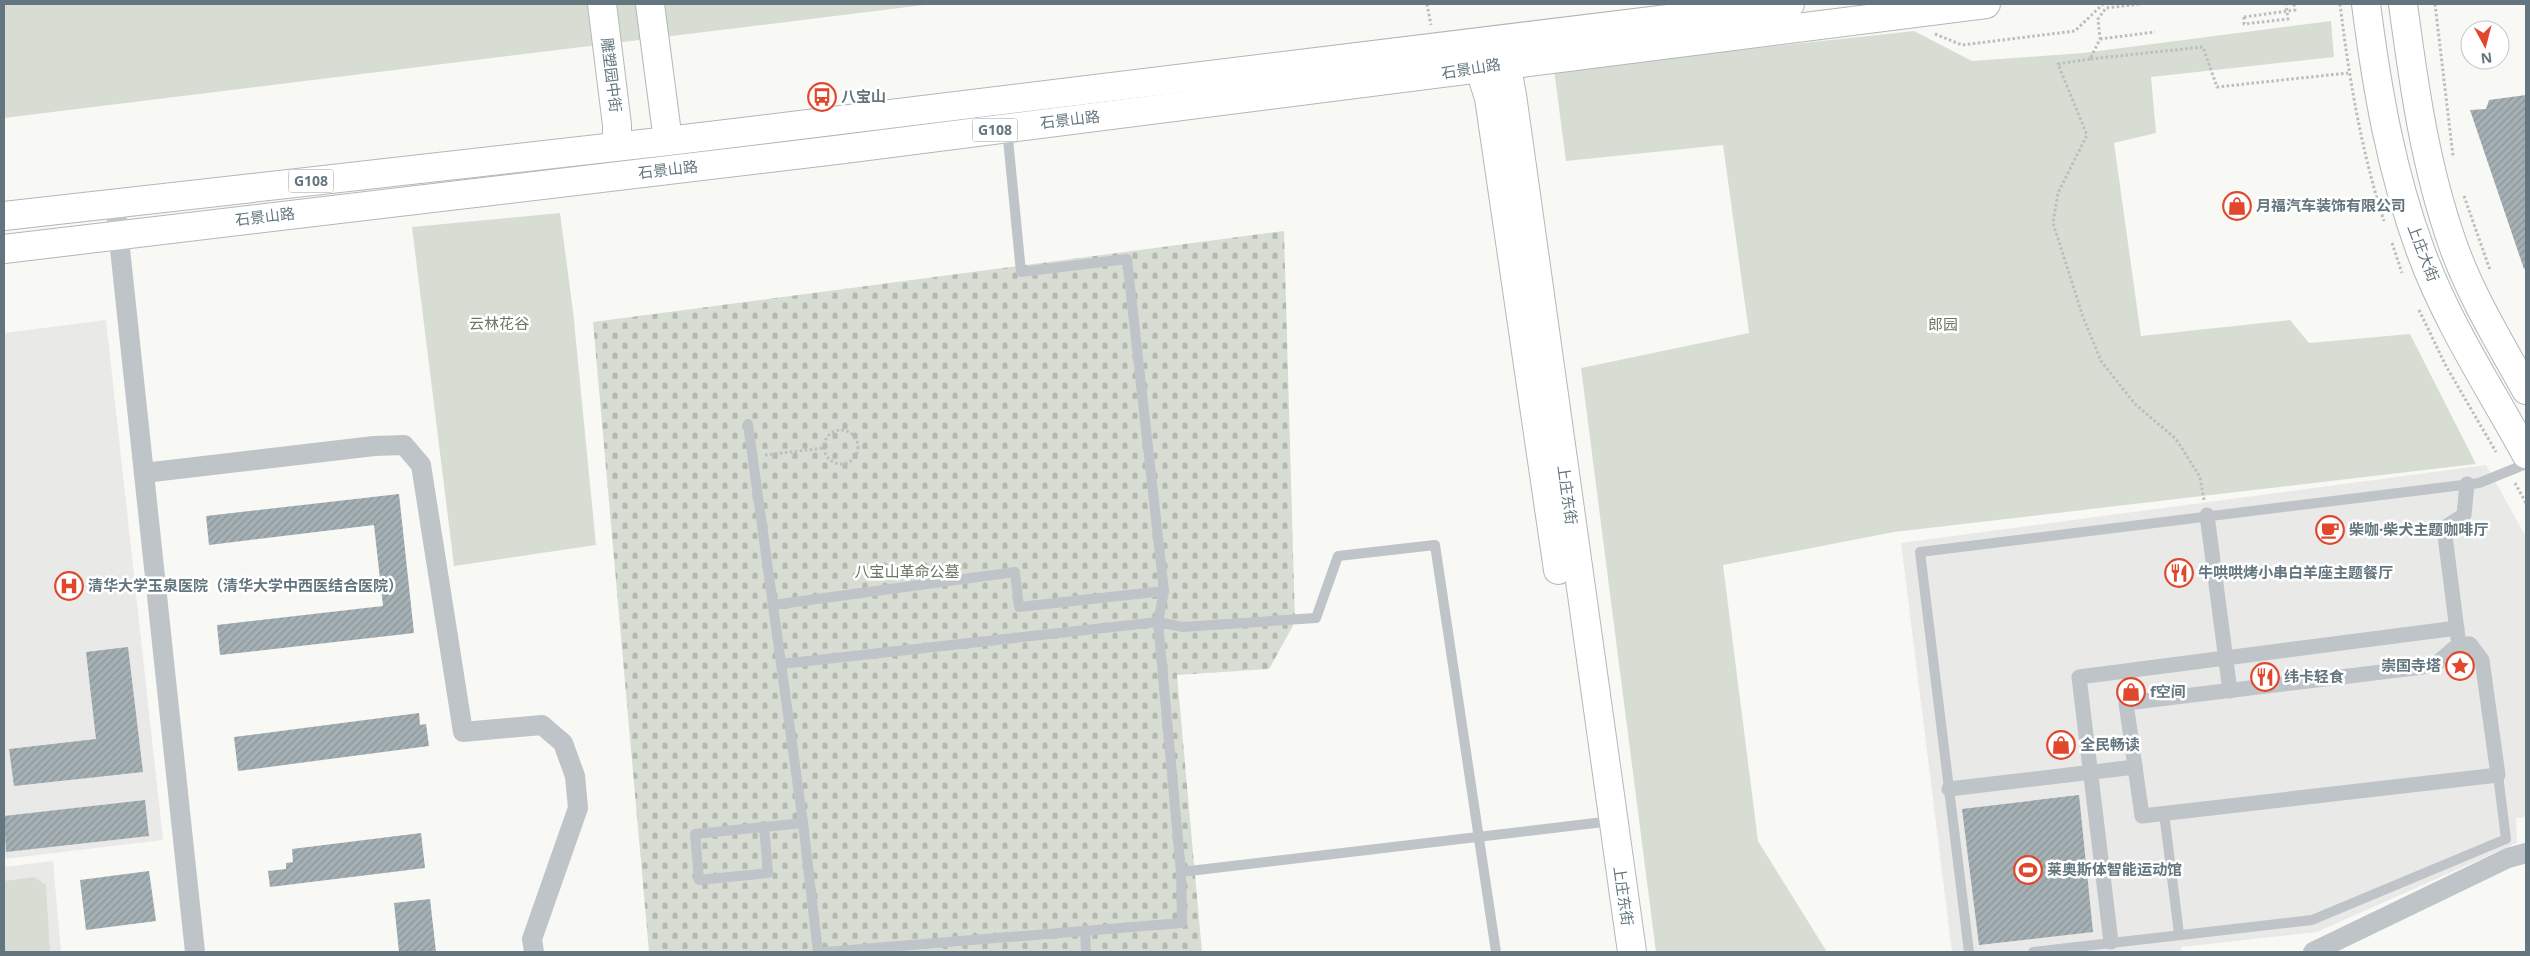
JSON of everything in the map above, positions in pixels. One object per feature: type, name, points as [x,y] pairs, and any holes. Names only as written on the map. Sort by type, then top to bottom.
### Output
[{"type":"main road","name":"雕塑园中街","points":[[602,4],[617,125],[617,146]]},
{"type":"main road","points":[[650,4],[668,141]]},
{"type":"main road","name":"石景山路","points":[[1504,51],[1790,4]]},
{"type":"main road","name":"石景山路","points":[[4,216],[617,146],[1504,51],[1898,16],[1986,4]]},
{"type":"main road","name":"上庄大街","points":[[2366,4],[2384,127],[2398,184],[2421,253],[2451,319],[2526,454]]},
{"type":"main road","name":"上庄大街","points":[[2402,4],[2419,122],[2432,176],[2453,245],[2480,308],[2526,390]]},
{"type":"main road","name":"上庄东街","points":[[1504,51],[1512,95],[1603,822],[1613,952]]},
{"type":"main road","name":"石景山路","points":[[4,249],[1403,79],[1477,54]]},
{"type":"main road","name":"上庄东街","points":[[1477,54],[1491,108],[1603,822],[1632,952]]},
{"type":"street","points":[[115,202],[196,952]]},
{"type":"street","points":[[144,473],[374,446],[404,445],[420,465],[463,732],[542,725],[563,743],[575,776],[578,808],[532,939],[534,952]]},
{"type":"street","points":[[2459,644],[2445,536],[2447,526],[2464,515],[2466,484]]},
{"type":"street","points":[[2207,515],[2230,691]]},
{"type":"street","points":[[2111,942],[2079,678],[2457,628]]},
{"type":"street","points":[[2459,644],[2470,644],[2482,660],[2498,775],[2142,816],[2126,703],[2423,667],[2438,662],[2459,644]]},
{"type":"street","points":[[1949,789],[2135,767]]},
{"type":"street","points":[[2313,952],[2508,858],[2526,853]]},
{"type":"lane","points":[[825,952],[1182,923],[1181,872],[1158,622],[1164,591],[1127,258],[1021,272],[1007,128]]},
{"type":"lane","points":[[748,424],[803,823],[818,952]]},
{"type":"lane","points":[[1969,952],[1920,552],[2466,484],[2479,482],[2526,464]]},
{"type":"lane","points":[[781,664],[1158,622],[1183,627],[1316,618],[1338,556],[1435,545],[1496,952]]},
{"type":"lane","points":[[773,605],[1015,572],[1019,607],[1164,591]]},
{"type":"lane","points":[[2032,952],[2312,920],[2506,839],[2498,775]]},
{"type":"lane","points":[[2164,813],[2179,934]]},
{"type":"lane","points":[[1181,872],[1603,822]]},
{"type":"lane","points":[[764,826],[768,874],[699,880],[695,834],[764,826],[803,823]]},
{"type":"lane","points":[[1085,930],[1086,952]]},
{"type":"path","points":[[1932,33],[1962,45],[2075,31],[2104,4]]},
{"type":"path","points":[[2090,59],[2100,39],[2098,19],[2106,8],[2139,4]]},
{"type":"path","points":[[2286,4],[2287,11],[2288,18],[2244,24],[2244,16],[2252,16],[2286,11],[2295,10],[2294,4]]},
{"type":"path","points":[[2435,4],[2454,162]]},
{"type":"path","points":[[2100,39],[2155,32]]},
{"type":"path","points":[[2207,515],[2200,477],[2176,439],[2135,404],[2101,361],[2083,317],[2053,223],[2058,193],[2087,135],[2058,64],[2203,47],[2218,87],[2348,72]]},
{"type":"path","points":[[2460,187],[2493,279]]},
{"type":"path","points":[[839,430],[845,430],[854,436],[858,446],[855,457],[840,464],[830,460],[824,448],[829,434],[839,430]]},
{"type":"path","points":[[752,457],[824,448]]},
{"type":"shaded area","name":"清华大学玉泉医院（清华大学中西医结合医院）","points":[[106,320],[163,840],[4,859],[4,333]]},
{"type":"shaded area","points":[[2486,465],[2526,537],[2526,817],[2516,818],[2517,843],[2317,932],[2181,947],[2181,952],[1952,952],[1901,543]]},
{"type":"shaded area","points":[[53,861],[61,952],[4,952],[4,867]]},
{"type":"green space","points":[[4,4],[932,4],[4,118]]},
{"type":"green space","name":"郎园","points":[[2331,21],[2334,57],[2151,77],[2156,133],[2114,143],[2141,336],[2290,320],[2309,343],[2410,334],[2476,464],[1894,532],[1723,565],[1758,841],[1827,952],[1656,952],[1581,368],[1749,333],[1723,145],[1566,161],[1554,70],[1914,31],[1972,61],[2083,53]]},
{"type":"green space","name":"云林花谷","points":[[560,213],[573,311],[596,545],[454,566],[412,227]]},
{"type":"green space","name":"八宝山革命公墓","points":[[1284,231],[1295,622],[1269,669],[1177,675],[1202,952],[649,952],[593,322]]},
{"type":"green space","points":[[34,877],[46,885],[50,952],[4,952],[4,881]]},
{"type":"building","points":[[2526,95],[2526,268],[2524,269],[2470,110],[2486,109],[2489,100]]},
{"type":"building","points":[[399,494],[414,633],[220,655],[217,625],[383,606],[374,525],[209,545],[206,516]]},
{"type":"building","points":[[128,647],[143,772],[14,786],[9,749],[96,739],[86,652]]},
{"type":"building","points":[[419,713],[420,725],[426,724],[429,746],[238,771],[234,737]]},
{"type":"building","name":"莱奥斯体智能运动馆","points":[[2079,795],[2093,932],[1979,945],[1962,809]]},
{"type":"building","points":[[145,800],[149,836],[6,852],[4,816]]},
{"type":"building","points":[[421,833],[425,868],[270,887],[268,871],[286,869],[286,863],[293,862],[292,849]]},
{"type":"building","points":[[149,871],[156,921],[86,930],[80,880]]},
{"type":"building","points":[[430,899],[436,952],[399,952],[394,903]]},
{"type":"place","name":"八宝山","points":[[822,97]]},
{"type":"place","name":"月福汽车装饰有限公司","points":[[2237,206]]},
{"type":"place","name":"柴咖·柴犬主题咖啡厅","points":[[2330,530]]},
{"type":"place","name":"牛哄哄烤小串白羊座主题餐厅","points":[[2179,573]]},
{"type":"place","name":"清华大学玉泉医院（清华大学中西医结合医院）","points":[[69,586]]},
{"type":"place","name":"崇国寺塔","points":[[2460,666]]},
{"type":"place","name":"纬卡轻食","points":[[2265,677]]},
{"type":"place","name":"f空间","points":[[2131,692]]},
{"type":"place","name":"全民畅读","points":[[2061,745]]},
{"type":"place","name":"莱奥斯体智能运动馆","points":[[2028,870]]}]
